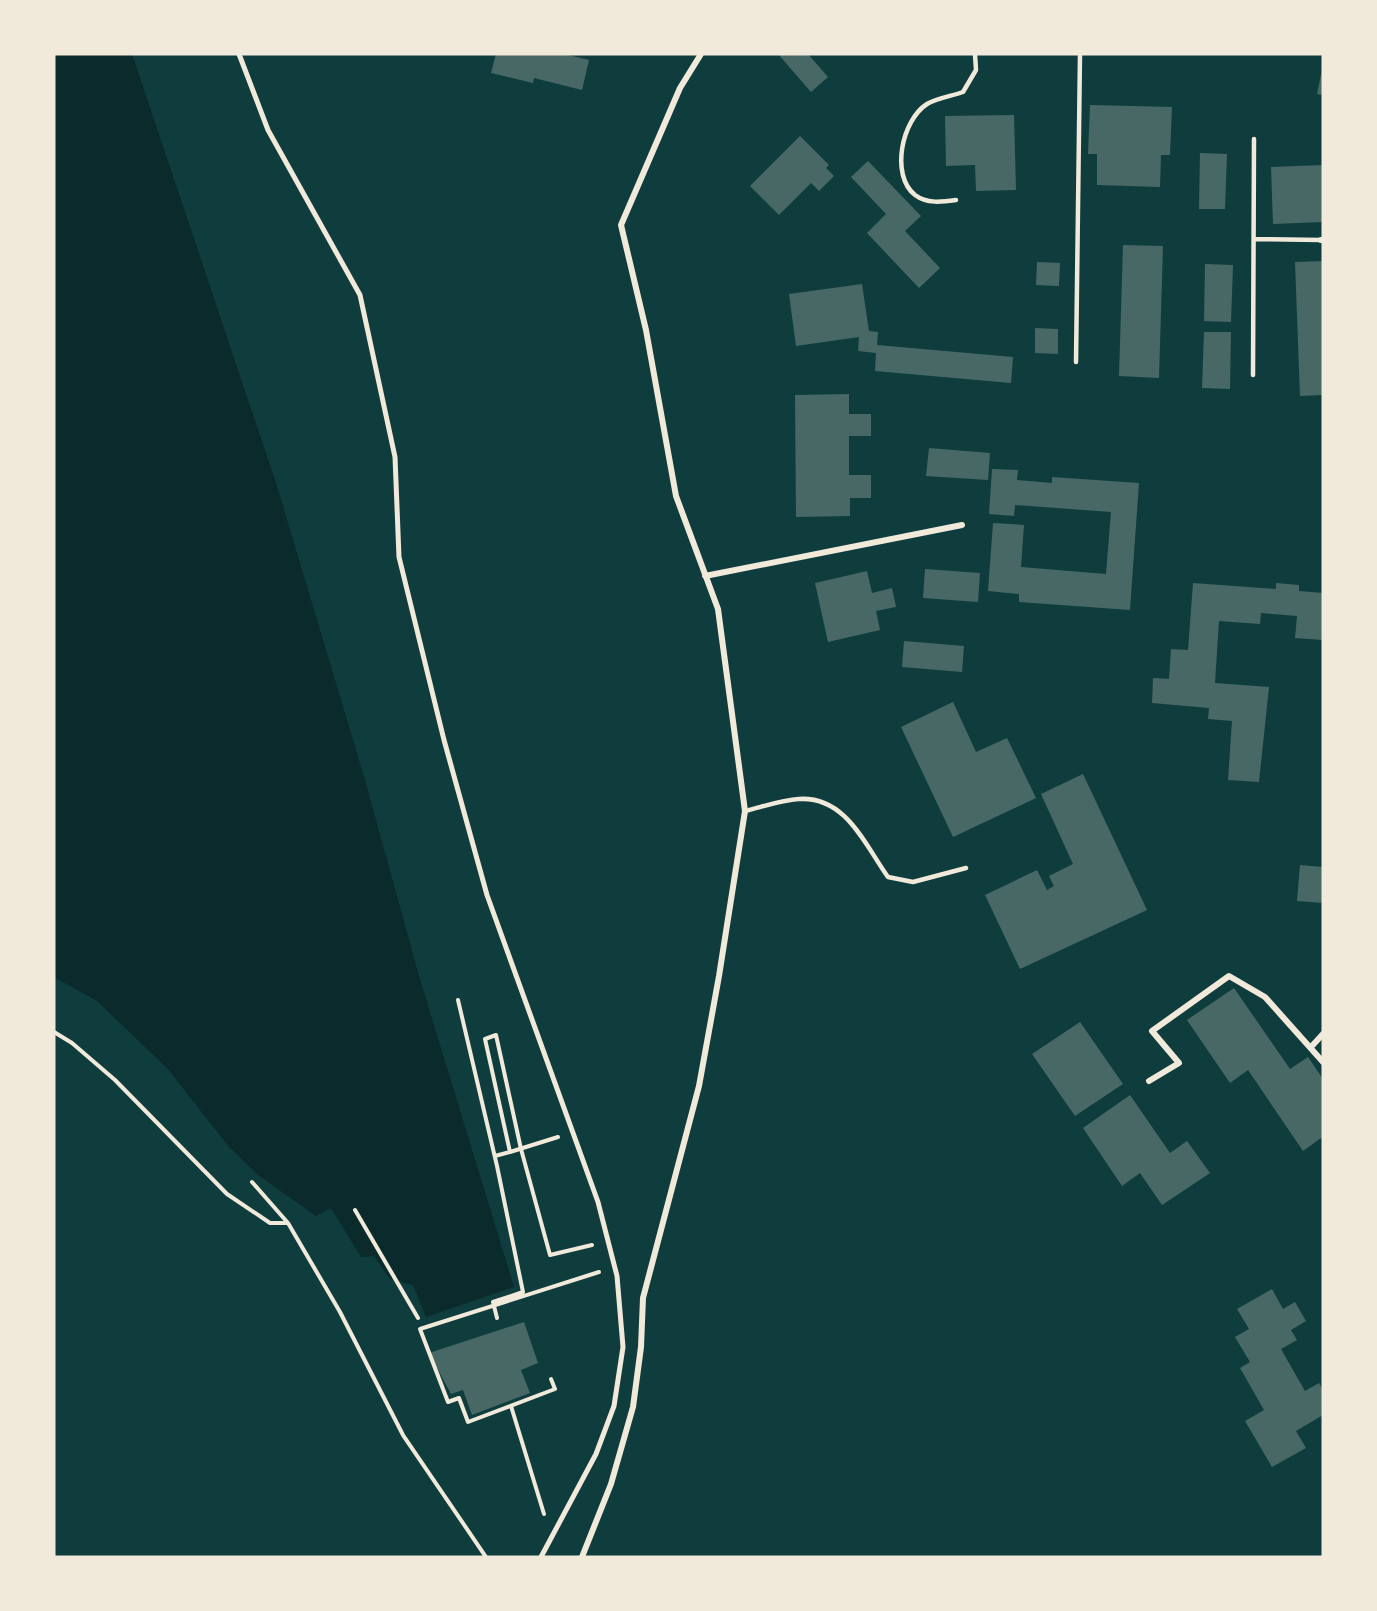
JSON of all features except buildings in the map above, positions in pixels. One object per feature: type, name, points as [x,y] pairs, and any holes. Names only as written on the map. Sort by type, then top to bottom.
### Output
[{"type":"street","points":[[239,54],[268,130],[360,296],[395,457],[399,557],[444,740],[487,895],[598,1202],[614,1266],[623,1347],[614,1406],[596,1454],[542,1557]]},
{"type":"street","points":[[582,1557],[611,1484],[633,1407],[645,1291],[699,1086],[745,811],[718,609],[676,496],[646,330],[621,225],[680,88],[701,54]]},
{"type":"street","points":[[705,576],[962,525]]},
{"type":"street","points":[[1149,1081],[1179,1063],[1152,1031],[1229,976],[1265,998],[1323,1062]]},
{"type":"street","points":[[1311,1047],[1323,1034]]},
{"type":"lane","points":[[956,200],[929,201],[916,196],[907,187],[902,168],[903,145],[916,115],[928,104],[963,92],[975,70],[975,54]]},
{"type":"lane","points":[[1077,362],[1080,54]]},
{"type":"lane","points":[[1253,375],[1254,139]]},
{"type":"lane","points":[[1254,240],[1322,240]]},
{"type":"lane","points":[[745,811],[797,799],[817,799],[833,805],[856,828],[888,877],[913,882],[966,868]]},
{"type":"path","points":[[458,1000],[495,1156],[523,1292],[493,1302],[497,1318]]},
{"type":"path","points":[[54,1032],[72,1043],[116,1080],[227,1194],[270,1223],[288,1223]]},
{"type":"path","points":[[510,1152],[485,1039],[496,1035],[521,1149],[550,1255],[608,1242]]},
{"type":"path","points":[[495,1156],[572,1131]]},
{"type":"path","points":[[252,1182],[288,1223],[340,1312],[403,1435],[486,1557]]},
{"type":"path","points":[[355,1210],[418,1318]]},
{"type":"path","points":[[551,1379],[555,1389],[468,1422],[459,1398],[448,1402],[420,1329],[614,1266]]},
{"type":"path","points":[[511,1406],[552,1540]]},
{"type":"water","points":[[54,54],[132,54],[276,483],[365,780],[419,976],[514,1287],[426,1317],[413,1285],[390,1279],[374,1256],[361,1257],[331,1208],[316,1216],[258,1175],[229,1147],[167,1068],[97,1001],[54,977]]}]
